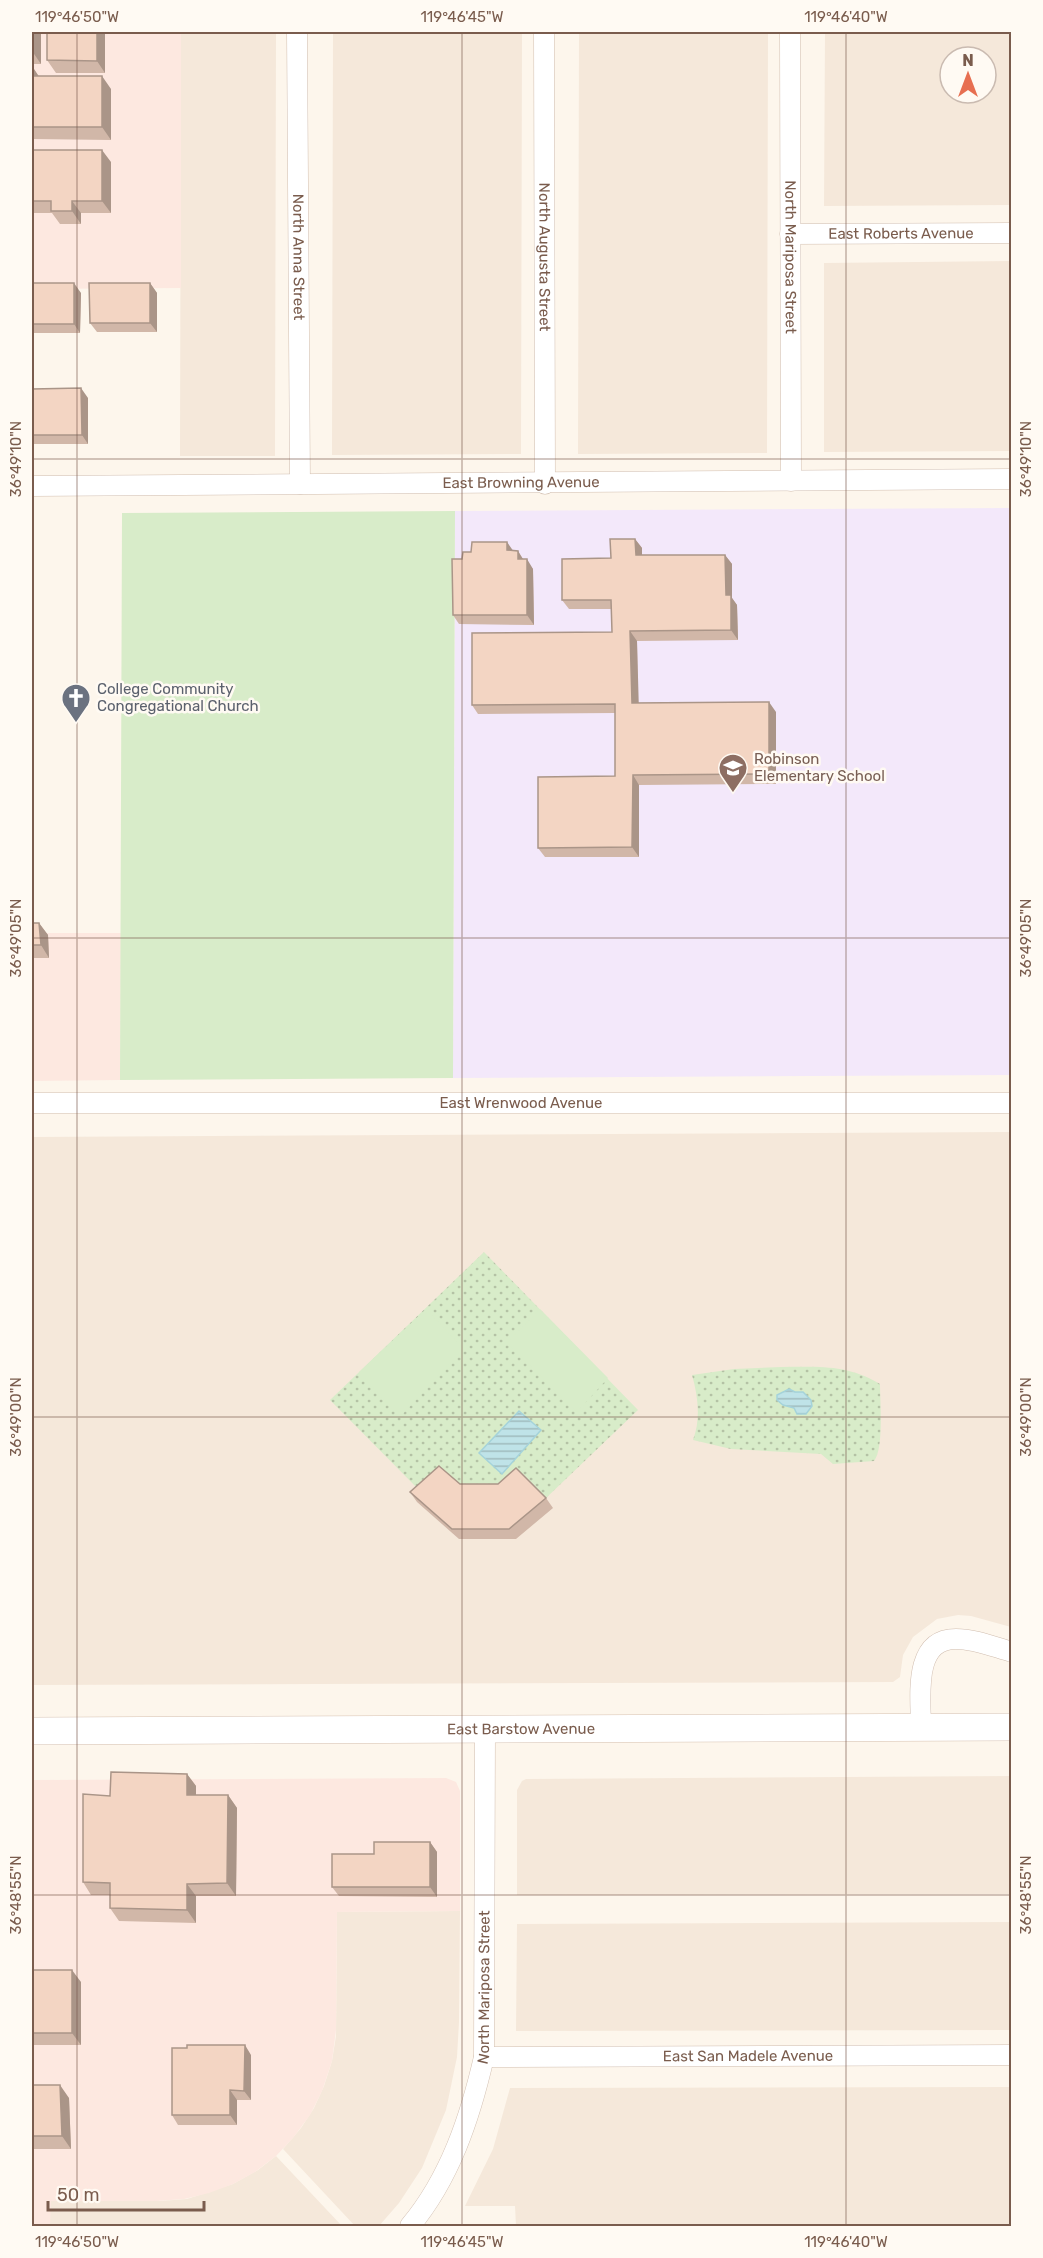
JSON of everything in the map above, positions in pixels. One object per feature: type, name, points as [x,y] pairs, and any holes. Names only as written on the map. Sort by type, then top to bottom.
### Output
[{"type":"main road","name":"East Barstow Avenue","points":[[32,1731],[1011,1727]]},
{"type":"street","name":"North Anna Street","points":[[297,32],[300,484]]},
{"type":"street","name":"North Augusta Street","points":[[544,32],[545,484]]},
{"type":"street","name":"North Mariposa Street","points":[[790,32],[792,481]]},
{"type":"street","name":"East Roberts Avenue","points":[[790,234],[1011,232]]},
{"type":"street","name":"East Browning Avenue","points":[[32,486],[1011,479]]},
{"type":"street","name":"East Wrenwood Avenue","points":[[32,1104],[1011,1103]]},
{"type":"street","points":[[921,1728],[920,1678],[924,1661],[940,1641],[969,1640],[1011,1652]]},
{"type":"street","name":"North Mariposa Street","points":[[410,2226],[437,2188],[452,2159],[476,2092],[484,2057],[485,1729]]},
{"type":"street","name":"East San Madele Avenue","points":[[484,2057],[1011,2055]]},
{"type":"shaded area","points":[[32,32],[181,32],[181,288],[32,289]]},
{"type":"shaded area","points":[[181,32],[276,32],[275,456],[180,456]]},
{"type":"shaded area","points":[[333,32],[522,32],[521,454],[332,455]]},
{"type":"shaded area","points":[[579,32],[768,32],[767,453],[578,454]]},
{"type":"shaded area","points":[[825,32],[1011,32],[1011,205],[824,206]]},
{"type":"shaded area","points":[[1011,261],[1011,451],[824,452],[824,263]]},
{"type":"shaded area","name":"Robinson Elementary School","points":[[1011,508],[1011,1075],[453,1078],[455,511]]},
{"type":"shaded area","points":[[32,933],[121,933],[120,1080],[32,1081]]},
{"type":"shaded area","points":[[1011,1132],[1011,1627],[971,1616],[958,1615],[937,1619],[913,1637],[903,1655],[900,1677],[893,1682],[32,1685],[32,1137]]},
{"type":"shaded area","points":[[1011,1776],[1011,1894],[517,1895],[517,1790],[522,1781],[526,1779]]},
{"type":"shaded area","points":[[446,1778],[456,1782],[460,1791],[460,1911],[337,1912],[336,2030],[332,2061],[322,2091],[310,2115],[293,2138],[276,2156],[255,2172],[209,2193],[184,2199],[157,2201],[51,2201],[50,2226],[32,2226],[32,1780]]},
{"type":"shaded area","points":[[460,1911],[457,2057],[446,2110],[422,2168],[399,2203],[379,2226],[355,2226],[283,2149],[314,2108],[332,2061],[336,2036],[337,1912]]},
{"type":"shaded area","points":[[1011,1922],[1011,2030],[516,2031],[517,1924]]},
{"type":"shaded area","points":[[1011,2087],[1011,2226],[516,2226],[515,2206],[465,2206],[493,2149],[510,2088]]},
{"type":"shaded area","points":[[276,2156],[342,2226],[50,2226],[50,2201],[187,2199],[233,2184],[258,2170]]},
{"type":"green space","points":[[455,511],[453,1078],[120,1080],[122,513]]},
{"type":"green space","points":[[484,1252],[638,1410],[546,1498],[523,1474],[504,1491],[422,1493],[330,1400]]},
{"type":"green space","points":[[426,1309],[463,1348],[400,1417],[359,1372]]},
{"type":"green space","points":[[540,1309],[608,1378],[577,1412],[507,1343]]},
{"type":"green space","points":[[832,1368],[855,1373],[880,1384],[880,1436],[874,1461],[833,1464],[821,1454],[731,1449],[693,1440],[698,1408],[692,1375],[734,1369]]},
{"type":"water","points":[[789,1389],[803,1392],[811,1400],[812,1406],[806,1414],[797,1414],[794,1408],[783,1405],[777,1400],[777,1395]]},
{"type":"water","points":[[519,1411],[541,1430],[502,1474],[479,1453]]},
{"type":"building","points":[[47,32],[97,32],[97,61],[47,60]]},
{"type":"building","points":[[32,76],[102,76],[102,127],[32,127]]},
{"type":"building","points":[[32,150],[102,150],[102,201],[72,201],[72,211],[51,211],[51,201],[32,201]]},
{"type":"building","points":[[32,283],[74,283],[74,324],[32,324]]},
{"type":"building","points":[[89,283],[150,283],[150,323],[90,323]]},
{"type":"building","points":[[81,388],[82,435],[32,435],[32,389]]},
{"type":"building","points":[[610,539],[635,539],[636,555],[725,555],[726,595],[731,595],[731,630],[630,631],[632,703],[769,702],[769,774],[633,775],[632,847],[538,848],[538,777],[615,776],[615,704],[472,705],[472,633],[612,632],[611,600],[562,600],[562,559],[611,558]]},
{"type":"building","points":[[472,542],[507,542],[507,550],[518,551],[518,559],[527,559],[527,615],[453,615],[452,559],[462,559],[463,552],[471,552]]},
{"type":"building","points":[[32,923],[39,923],[41,945],[32,945]]},
{"type":"building","points":[[439,1466],[460,1484],[498,1484],[516,1468],[546,1498],[509,1529],[452,1529],[410,1492]]},
{"type":"building","points":[[111,1772],[187,1774],[187,1795],[228,1795],[227,1883],[187,1884],[187,1910],[110,1908],[110,1883],[83,1882],[83,1794],[110,1796]]},
{"type":"building","points":[[374,1842],[430,1842],[430,1887],[332,1887],[332,1854],[374,1854]]},
{"type":"building","points":[[32,1970],[72,1970],[72,2033],[32,2033]]},
{"type":"building","points":[[187,2045],[245,2045],[244,2091],[230,2090],[230,2115],[172,2115],[172,2048],[187,2048]]},
{"type":"building","points":[[32,2085],[60,2085],[62,2136],[32,2136]]},
{"type":"place","name":"College Community Congregational Church","points":[[76,724]]},
{"type":"place","name":"Robinson Elementary School","points":[[733,794]]}]
